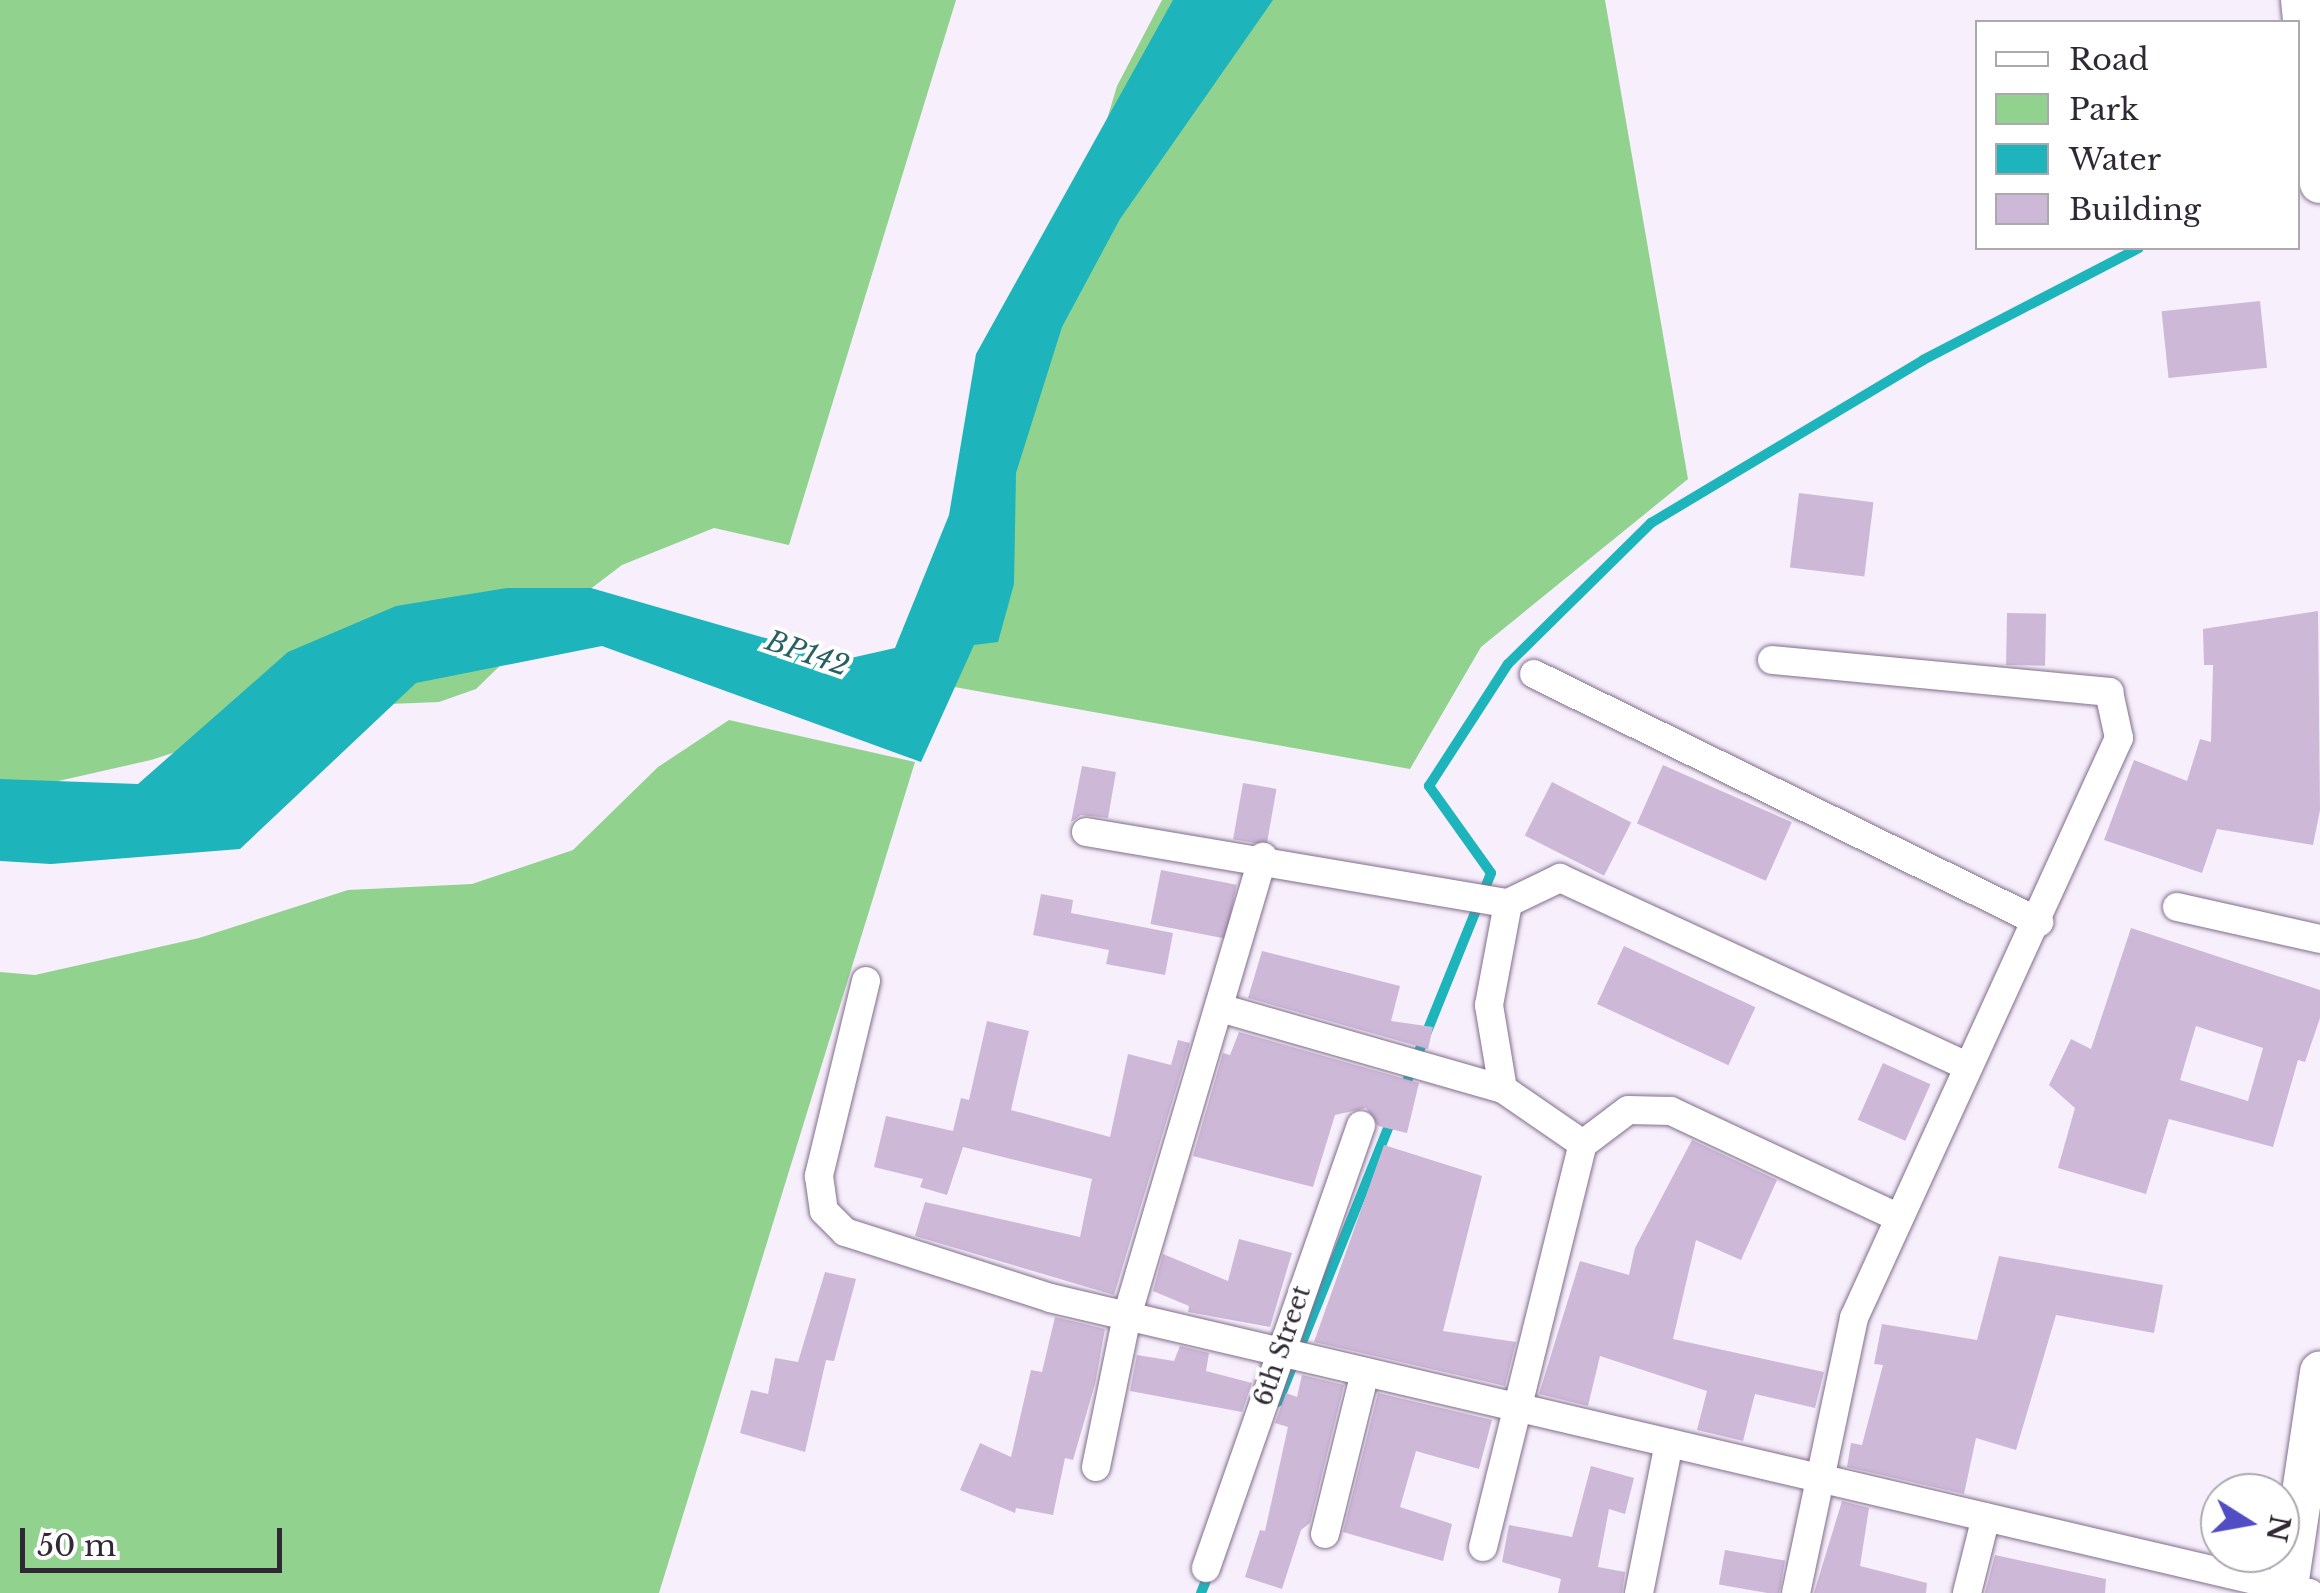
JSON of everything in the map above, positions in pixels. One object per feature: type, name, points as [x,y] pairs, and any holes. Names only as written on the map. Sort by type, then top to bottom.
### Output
[{"type":"main road","points":[[2301,0],[2320,183]]},
{"type":"main road","points":[[2295,1591],[2320,1370]]},
{"type":"street","points":[[1772,660],[2109,692],[2119,738],[1854,1318],[1817,1478],[1796,1593]]},
{"type":"street","points":[[1534,674],[2038,922]]},
{"type":"street","points":[[1086,832],[1263,857],[1508,903],[1560,878],[1966,1066]]},
{"type":"street","points":[[1096,1467],[1127,1316],[1263,857]]},
{"type":"street","points":[[1504,1089],[1489,1005],[1508,903]]},
{"type":"street","points":[[2178,907],[2320,939]]},
{"type":"street","points":[[866,981],[822,1143],[824,1211],[846,1232],[1050,1298],[2295,1591]]},
{"type":"street","points":[[1220,1008],[1504,1089],[1583,1144]]},
{"type":"street","points":[[1483,1547],[1583,1144],[1628,1110],[1671,1111],[1899,1218]]},
{"type":"street","name":"6th Street","points":[[1206,1568],[1362,1125]]},
{"type":"street","points":[[1325,1534],[1365,1372]]},
{"type":"street","points":[[1639,1593],[1669,1443]]},
{"type":"street","points":[[1967,1593],[1986,1517]]},
{"type":"green space","points":[[0,0],[956,0],[789,545],[714,528],[622,565],[539,628],[476,689],[439,702],[316,707],[151,760],[23,789],[0,787]]},
{"type":"green space","points":[[1162,0],[1605,0],[1688,479],[1481,647],[1410,769],[938,684],[1117,86]]},
{"type":"green space","points":[[729,720],[915,762],[659,1593],[0,1593],[0,972],[35,975],[199,938],[348,890],[472,884],[573,850],[658,767]]},
{"type":"water","name":"BP142","points":[[1173,0],[1273,0],[1120,219],[1062,327],[1016,473],[1014,584],[998,642],[974,645],[921,762],[602,646],[416,683],[240,849],[51,864],[0,861],[0,779],[138,784],[288,652],[396,606],[507,588],[591,588],[842,660],[895,648],[949,515],[976,354]]},
{"type":"building","points":[[2260,301],[2267,368],[2169,378],[2162,311]]},
{"type":"building","points":[[1799,493],[1873,502],[1864,577],[1790,567]]},
{"type":"building","points":[[2318,611],[2320,810],[2313,845],[2217,829],[2202,873],[2104,840],[2134,760],[2187,781],[2200,739],[2211,742],[2213,665],[2204,665],[2203,629]]},
{"type":"building","points":[[2007,613],[2046,614],[2045,666],[2006,665]]},
{"type":"building","points":[[1663,765],[1792,822],[1766,881],[1637,823]]},
{"type":"building","points":[[1082,766],[1116,772],[1108,818],[1081,815],[1071,822]]},
{"type":"building","points":[[1552,782],[1631,822],[1604,876],[1525,835]]},
{"type":"building","points":[[1243,783],[1276,789],[1267,845],[1233,839]]},
{"type":"building","points":[[1161,870],[1237,885],[1226,939],[1151,924]]},
{"type":"building","points":[[1041,894],[1073,900],[1071,913],[1173,933],[1165,975],[1106,964],[1109,950],[1033,935]]},
{"type":"building","points":[[2131,928],[2320,990],[2320,1018],[2305,1062],[2298,1060],[2273,1147],[2169,1119],[2146,1194],[2058,1168],[2075,1108],[2049,1085],[2071,1039],[2091,1049]],"holes":[[[2196,1026],[2263,1048],[2248,1101],[2180,1080]]]},
{"type":"building","points":[[1624,946],[1755,1007],[1728,1065],[1597,1004]]},
{"type":"building","points":[[1262,951],[1400,986],[1391,1021],[1433,1027],[1428,1049],[1248,998]]},
{"type":"building","points":[[987,1021],[1029,1031],[1011,1110],[1110,1137],[1128,1054],[1171,1065],[1178,1040],[1190,1043],[1114,1295],[915,1236],[925,1202],[1080,1237],[1092,1179],[963,1147],[947,1195],[920,1187],[923,1179],[874,1167],[886,1116],[953,1131],[961,1098],[969,1100]]},
{"type":"building","points":[[1239,1032],[1419,1083],[1407,1133],[1378,1126],[1366,1108],[1335,1115],[1313,1187],[1193,1156],[1223,1053],[1230,1055]]},
{"type":"building","points":[[1883,1063],[1931,1084],[1905,1141],[1858,1120]]},
{"type":"building","points":[[1692,1140],[1777,1180],[1741,1260],[1696,1240],[1673,1339],[1824,1372],[1815,1408],[1755,1394],[1743,1441],[1697,1430],[1707,1391],[1600,1356],[1588,1406],[1539,1394],[1580,1261],[1629,1275],[1635,1248]]},
{"type":"building","points":[[1384,1145],[1482,1176],[1443,1331],[1516,1342],[1505,1386],[1314,1342]]},
{"type":"building","points":[[1239,1239],[1292,1253],[1270,1327],[1188,1312],[1189,1306],[1153,1291],[1163,1254],[1228,1281]]},
{"type":"building","points":[[1999,1256],[2163,1285],[2154,1333],[2056,1315],[2016,1450],[1976,1438],[1964,1494],[1847,1467],[1851,1443],[1862,1445],[1883,1365],[1874,1364],[1882,1324],[1977,1340]]},
{"type":"building","points":[[825,1272],[856,1279],[834,1361],[826,1360],[805,1452],[740,1433],[751,1390],[768,1394],[775,1358],[798,1362]]},
{"type":"building","points":[[1055,1317],[1105,1329],[1095,1384],[1073,1460],[1065,1458],[1053,1515],[1016,1508],[1015,1513],[960,1490],[980,1443],[1011,1457],[1031,1370],[1042,1372]]},
{"type":"building","points":[[1180,1346],[1209,1353],[1206,1371],[1252,1383],[1242,1412],[1130,1391],[1137,1355],[1174,1361]]},
{"type":"building","points":[[1302,1375],[1344,1385],[1310,1523],[1301,1530],[1282,1589],[1245,1577],[1260,1530],[1265,1531],[1288,1427],[1275,1423],[1286,1393],[1297,1397]]},
{"type":"building","points":[[1378,1393],[1492,1420],[1479,1469],[1416,1451],[1400,1507],[1452,1524],[1443,1561],[1343,1532]]},
{"type":"building","points":[[1591,1466],[1634,1478],[1625,1514],[1609,1509],[1598,1567],[1625,1572],[1622,1593],[1558,1593],[1561,1579],[1502,1562],[1509,1525],[1572,1537]]},
{"type":"building","points":[[1842,1501],[1869,1508],[1860,1566],[1927,1583],[1926,1593],[1814,1593]]},
{"type":"building","points":[[1725,1550],[1785,1561],[1779,1593],[1719,1584]]},
{"type":"building","points":[[1995,1555],[2106,1579],[2105,1593],[1985,1593]]},
{"type":"waterway","points":[[1403,1091],[1491,873],[1429,786],[1508,664],[1651,523],[1923,360],[2135,250]]},
{"type":"waterway","points":[[1278,1402],[1393,1116]]},
{"type":"waterway","points":[[1201,1593],[1210,1571]]}]
